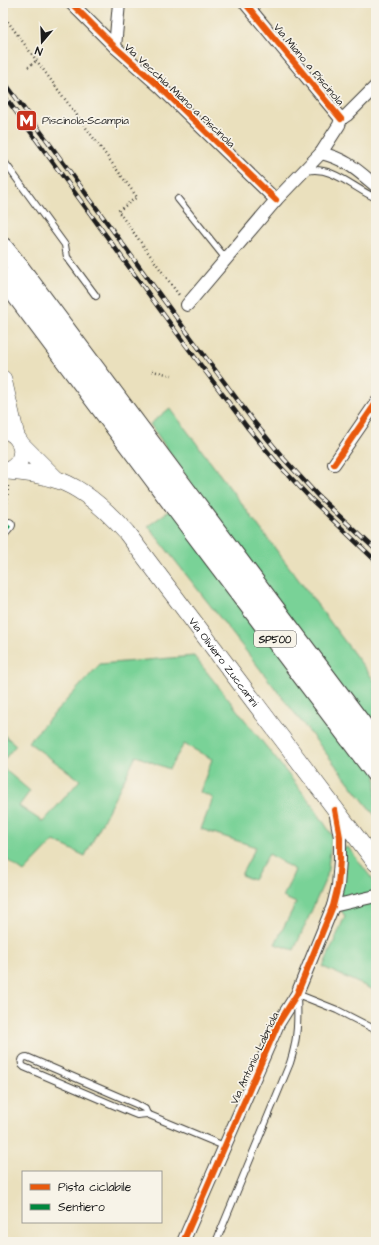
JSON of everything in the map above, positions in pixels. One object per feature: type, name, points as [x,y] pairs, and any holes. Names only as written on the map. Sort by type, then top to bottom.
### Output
[{"type":"highway","name":"SP500","points":[[3,248],[9,274],[181,500],[376,744]]},
{"type":"highway","name":"SP500","points":[[181,500],[376,773]]},
{"type":"main road","points":[[4,389],[11,412],[13,436],[22,450],[18,463],[6,476]]},
{"type":"main road","name":"Via Oliviero Zuccarini","points":[[13,436],[56,479]]},
{"type":"main road","name":"Via Oliviero Zuccarini","points":[[6,476],[24,473],[56,479],[93,500],[126,532],[376,863]]},
{"type":"street","name":"Via Vecchia Miano a Piscinola","points":[[71,3],[115,47],[159,86],[276,200]]},
{"type":"street","points":[[115,47],[119,3]]},
{"type":"street","name":"Via Miano a Piscinola","points":[[245,3],[341,119]]},
{"type":"street","points":[[186,305],[276,200],[320,153],[339,125],[341,119],[347,115],[376,86]]},
{"type":"street","points":[[320,153],[331,155],[346,161],[376,186]]},
{"type":"street","points":[[334,464],[376,403]]},
{"type":"street","name":"Via Antonio Labriola","points":[[183,1242],[278,1024],[297,994],[333,906],[338,886],[340,860],[340,837],[335,810]]},
{"type":"street","points":[[333,906],[376,896]]},
{"type":"lane","points":[[3,160],[65,245],[67,257],[96,296]]},
{"type":"lane","points":[[302,173],[315,169],[324,171],[376,198]]},
{"type":"lane","points":[[178,199],[226,259]]},
{"type":"lane","points":[[216,1242],[290,1063],[297,1036],[297,994],[338,1010],[376,1030]]},
{"type":"lane","points":[[147,1114],[145,1110],[136,1104],[26,1057],[22,1059],[22,1065],[24,1067],[137,1115],[147,1114],[224,1146]]},
{"type":"path","points":[[3,15],[137,197],[118,211],[186,305]]},
{"type":"path","points":[[28,67],[36,61]]},
{"type":"path","points":[[152,371],[172,375]]},
{"type":"path","points":[[6,476],[7,504]]},
{"type":"green space","points":[[170,408],[376,683],[376,817],[148,526],[196,491],[150,424]]},
{"type":"green space","points":[[194,656],[311,803],[332,835],[327,876],[294,950],[275,944],[296,903],[283,897],[295,870],[269,854],[253,880],[241,875],[256,847],[201,829],[213,798],[200,792],[212,759],[184,744],[169,769],[136,756],[85,856],[54,841],[24,872],[3,857],[3,768],[30,791],[19,806],[43,822],[80,780],[28,742],[100,664]]},
{"type":"green space","points":[[3,734],[16,745],[3,761]]},
{"type":"green space","points":[[348,847],[376,884],[376,991],[323,967],[345,916],[334,901],[340,850]]},
{"type":"railway","points":[[3,80],[254,422],[284,459],[318,496],[376,550]]},
{"type":"railway","points":[[3,94],[247,427],[278,464],[313,501],[376,561]]},
{"type":"marked path","points":[[3,532],[9,525]]},
{"type":"cycle path","points":[[71,3],[115,47],[159,86],[276,200]]},
{"type":"cycle path","points":[[245,3],[341,119]]},
{"type":"cycle path","points":[[334,464],[376,403]]},
{"type":"cycle path","points":[[183,1242],[278,1024],[297,994],[333,906],[338,886],[340,860],[340,837],[335,810]]},
{"type":"place","name":"Piscinola-Scampia","points":[[27,120]]}]
